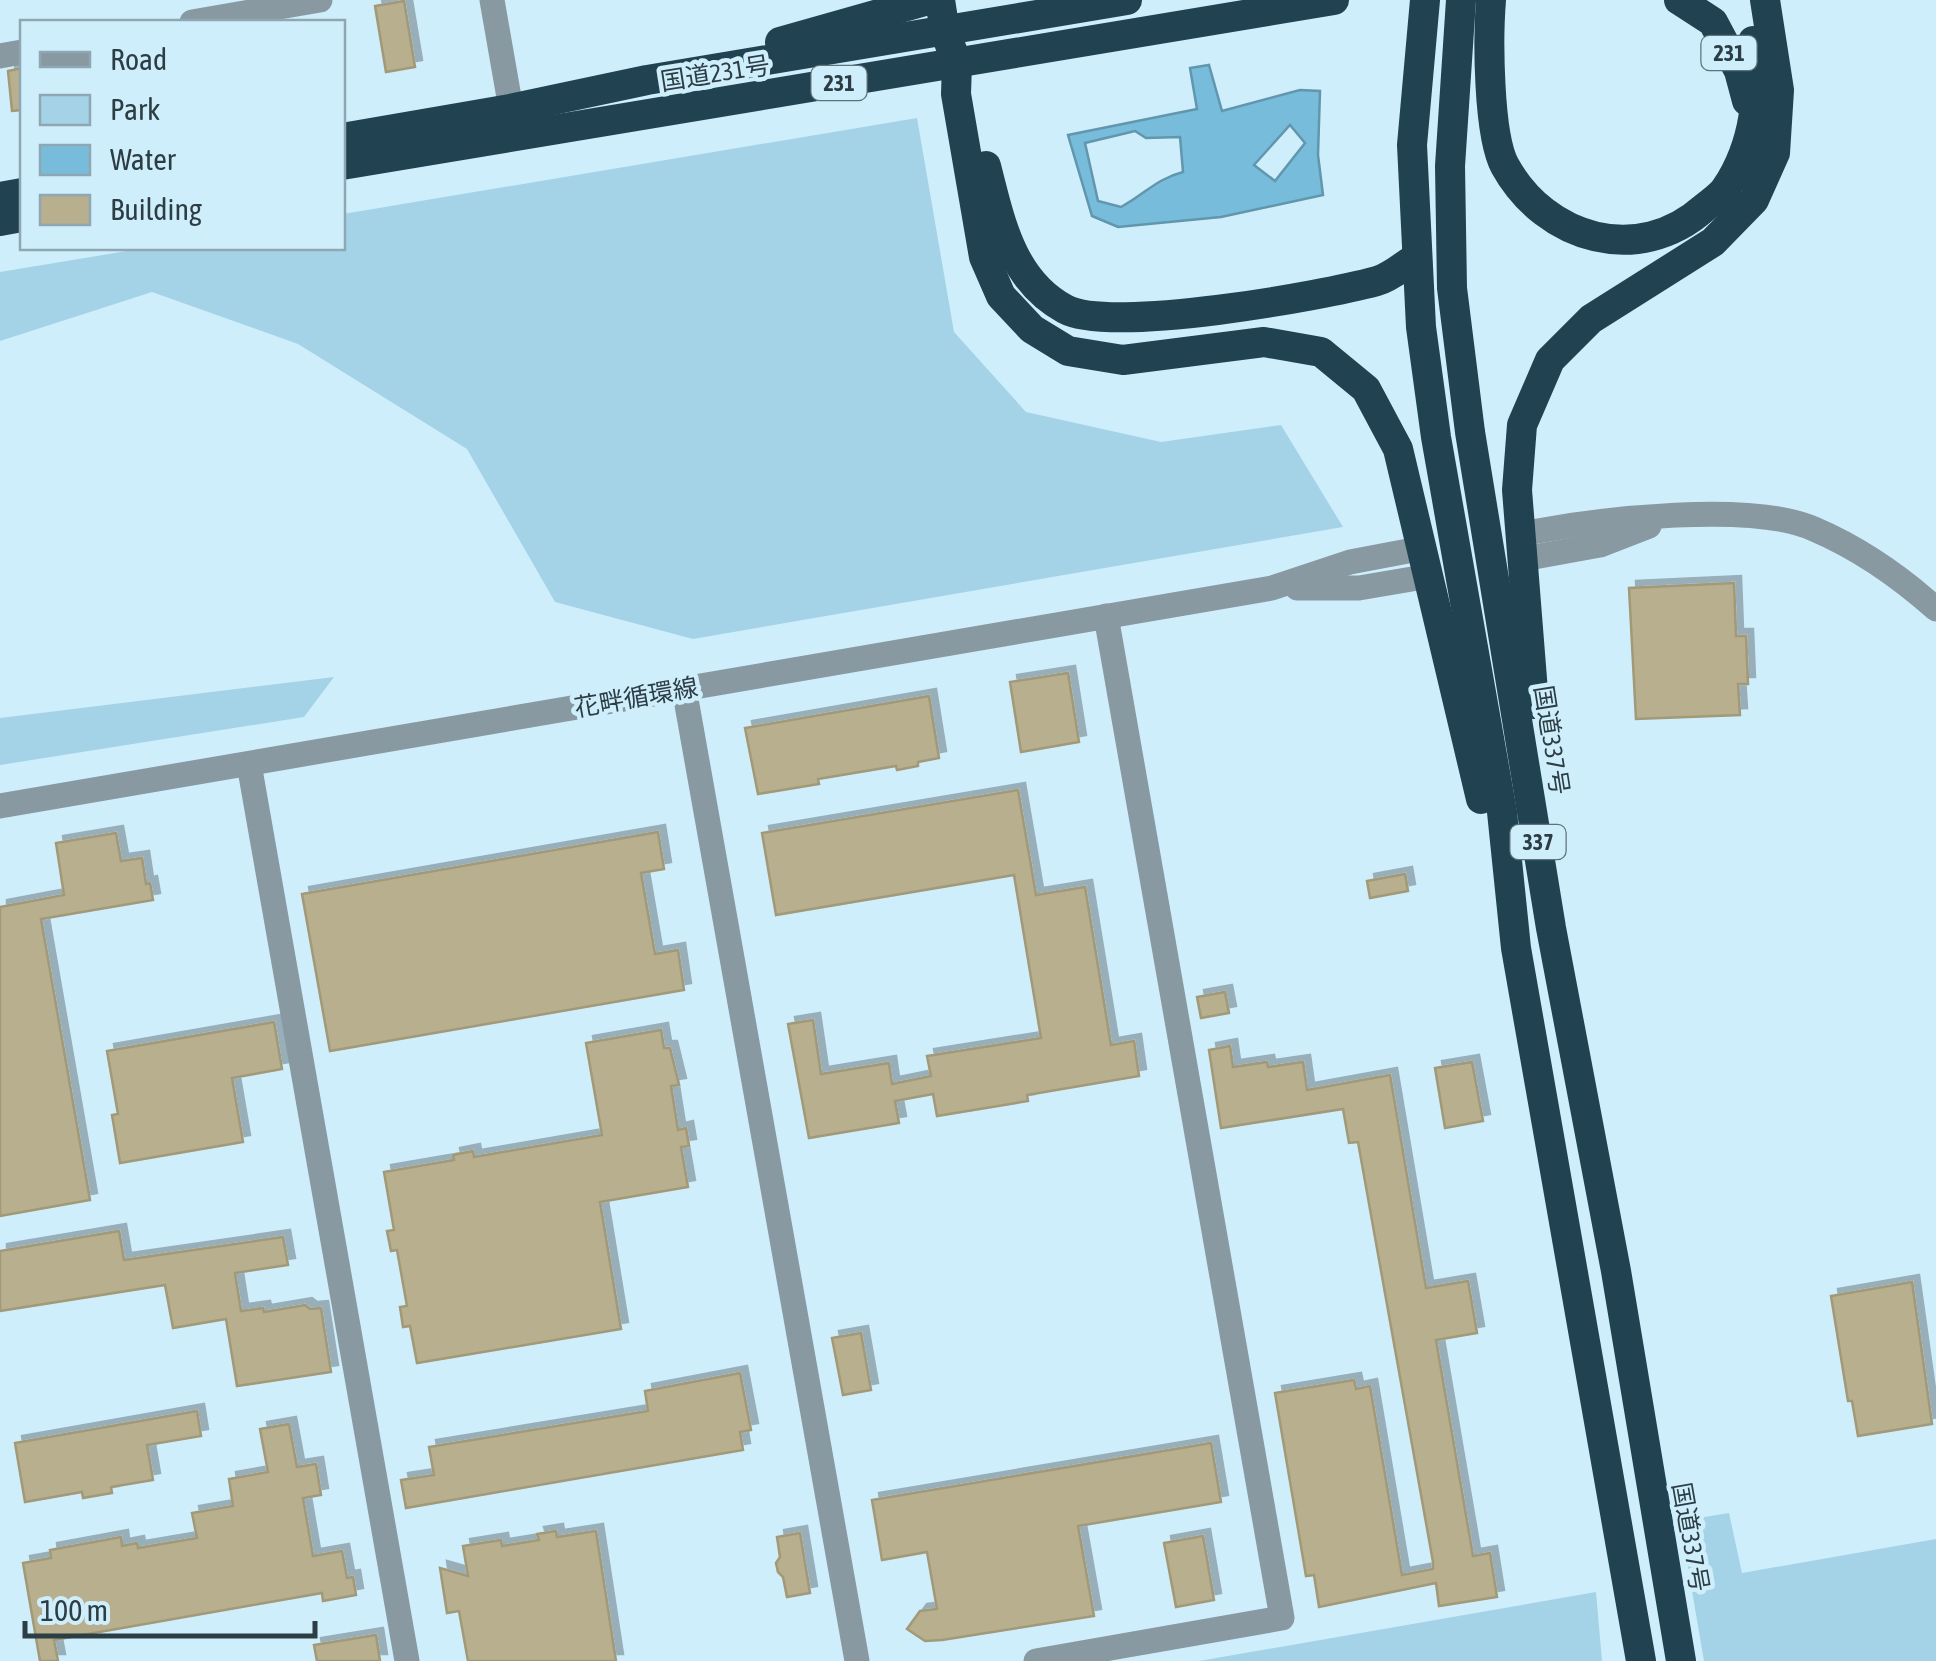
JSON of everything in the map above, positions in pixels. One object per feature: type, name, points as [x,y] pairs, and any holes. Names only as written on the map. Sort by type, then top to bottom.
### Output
[{"type":"highway","name":"国道231号","points":[[345,164],[513,122],[928,0]]},
{"type":"highway","points":[[940,0],[945,32],[970,89],[1008,248],[1034,286],[1066,310],[1094,318],[1132,320],[1228,307],[1382,280],[1416,258]]},
{"type":"highway","name":"国道231号","points":[[647,80],[1127,0]]},
{"type":"highway","name":"国道231号","points":[[345,138],[513,122],[957,63],[1334,0]]},
{"type":"highway","name":"231","points":[[1679,0],[1713,22],[1739,71],[1753,124]]},
{"type":"highway","name":"231","points":[[1490,7],[1494,125],[1504,164],[1528,197],[1564,226],[1605,240],[1646,240],[1689,222],[1725,190],[1745,150],[1753,124],[1757,67],[1746,0]]},
{"type":"highway","points":[[1551,928],[1517,490],[1522,425],[1550,360],[1591,318],[1712,242],[1754,200],[1775,153],[1779,90],[1765,0]]},
{"type":"highway","name":"国道337号","points":[[1460,9],[1450,166],[1452,288],[1470,432],[1551,928],[1616,1270],[1681,1661]]},
{"type":"highway","name":"337","points":[[1424,12],[1412,145],[1420,327],[1502,812],[1516,948],[1641,1661]]},
{"type":"highway","points":[[957,63],[956,94],[984,257],[1001,296],[1032,329],[1068,350],[1123,360],[1264,342],[1321,352],[1366,389],[1398,449],[1516,948]]},
{"type":"street","points":[[204,20],[320,0]]},
{"type":"street","points":[[492,0],[513,122]]},
{"type":"street","points":[[1533,544],[1600,545],[1673,517],[1751,514],[1812,527],[1896,573],[1936,609]]},
{"type":"street","name":"花畔循環線","points":[[0,806],[1272,588],[1350,562],[1408,551]]},
{"type":"street","name":"花畔循環線","points":[[1272,588],[1358,588],[1412,579]]},
{"type":"street","points":[[1036,1661],[1282,1618],[1106,616]]},
{"type":"street","points":[[684,688],[857,1661]]},
{"type":"street","points":[[249,764],[407,1661]]},
{"type":"green space","points":[[917,118],[954,332],[1026,412],[1161,442],[1281,425],[1343,527],[693,639],[555,602],[467,449],[298,344],[152,292],[0,341],[0,272],[133,250],[345,250],[345,214]]},
{"type":"green space","points":[[334,677],[304,717],[0,765],[0,718]]},
{"type":"green space","points":[[1729,1513],[1742,1573],[1936,1539],[1936,1661],[1704,1661],[1680,1521]]},
{"type":"green space","points":[[1596,1592],[1602,1661],[1199,1661]]},
{"type":"water","points":[[1209,65],[1222,111],[1300,90],[1320,91],[1318,155],[1323,195],[1221,217],[1118,227],[1092,216],[1068,135],[1197,109],[1190,68]],"holes":[[[1290,125],[1305,143],[1275,181],[1254,165]],[[1135,131],[1146,138],[1180,137],[1183,172],[1121,207],[1098,201],[1085,143]]]},
{"type":"building","points":[[404,1],[415,67],[386,72],[375,6]]},
{"type":"building","points":[[20,68],[20,110],[12,111],[8,71]]},
{"type":"building","points":[[1734,583],[1736,636],[1746,636],[1748,684],[1738,684],[1740,715],[1636,719],[1629,588]]},
{"type":"building","points":[[1068,673],[1079,742],[1021,752],[1010,682]]},
{"type":"building","points":[[929,696],[939,758],[918,762],[918,766],[818,779],[819,784],[758,794],[745,728]]},
{"type":"building","points":[[1018,790],[1036,895],[1085,887],[1111,1045],[1134,1041],[1139,1076],[1027,1095],[1028,1101],[937,1116],[933,1094],[895,1101],[899,1123],[809,1138],[788,1024],[813,1020],[821,1074],[889,1063],[892,1084],[931,1076],[927,1056],[1041,1038],[1014,875],[776,915],[762,833]]},
{"type":"building","points":[[658,832],[664,869],[641,873],[655,954],[678,950],[684,990],[330,1051],[302,894]]},
{"type":"building","points":[[116,833],[121,861],[142,858],[153,900],[41,919],[90,1200],[0,1216],[0,907],[64,895],[56,843]]},
{"type":"building","points":[[1405,874],[1408,891],[1370,898],[1367,881]]},
{"type":"building","points":[[1225,992],[1229,1013],[1201,1018],[1197,997]]},
{"type":"building","points":[[274,1022],[282,1069],[232,1078],[243,1142],[120,1163],[112,1115],[118,1114],[107,1051]]},
{"type":"building","points":[[661,1030],[679,1085],[671,1086],[678,1130],[686,1128],[689,1146],[681,1147],[688,1187],[600,1202],[621,1329],[417,1363],[410,1326],[403,1327],[400,1307],[407,1306],[397,1250],[391,1251],[387,1231],[394,1230],[384,1172],[454,1160],[453,1155],[473,1151],[474,1157],[602,1135],[586,1043]]},
{"type":"building","points":[[1230,1046],[1233,1067],[1303,1062],[1307,1090],[1390,1075],[1426,1288],[1468,1281],[1477,1333],[1436,1340],[1473,1556],[1490,1553],[1497,1597],[1439,1606],[1436,1583],[1319,1607],[1314,1575],[1306,1576],[1275,1393],[1354,1380],[1356,1389],[1370,1386],[1402,1575],[1433,1569],[1433,1562],[1358,1142],[1349,1143],[1343,1109],[1221,1128],[1209,1050]]},
{"type":"building","points":[[1472,1062],[1483,1121],[1445,1128],[1435,1068]]},
{"type":"building","points":[[119,1231],[124,1260],[283,1237],[288,1265],[235,1273],[241,1311],[263,1308],[264,1312],[305,1305],[310,1309],[321,1308],[331,1372],[237,1386],[226,1319],[173,1328],[165,1285],[0,1311],[0,1251]]},
{"type":"building","points":[[1912,1282],[1932,1424],[1858,1436],[1852,1401],[1848,1401],[1831,1296]]},
{"type":"building","points":[[861,1333],[871,1390],[843,1395],[832,1338]]},
{"type":"building","points":[[740,1373],[751,1430],[740,1432],[743,1450],[406,1508],[401,1480],[434,1475],[429,1447],[648,1411],[645,1391]]},
{"type":"building","points":[[197,1411],[201,1436],[147,1445],[153,1480],[111,1487],[112,1493],[83,1498],[82,1492],[25,1502],[15,1443]]},
{"type":"building","points":[[289,1424],[297,1467],[316,1464],[321,1495],[303,1498],[313,1556],[342,1551],[347,1578],[353,1577],[356,1595],[323,1601],[322,1593],[54,1640],[58,1661],[40,1661],[23,1563],[51,1558],[50,1550],[121,1537],[122,1546],[137,1543],[138,1548],[197,1538],[192,1513],[233,1506],[229,1479],[268,1472],[260,1429]]},
{"type":"building","points":[[1211,1443],[1221,1502],[1078,1526],[1094,1616],[942,1640],[925,1641],[907,1629],[920,1611],[937,1609],[927,1552],[882,1560],[872,1500]]},
{"type":"building","points":[[556,1531],[557,1537],[596,1531],[616,1661],[468,1661],[459,1611],[447,1613],[440,1568],[468,1576],[463,1546],[501,1540],[502,1546],[539,1540],[537,1534]]},
{"type":"building","points":[[800,1533],[810,1593],[787,1597],[776,1563],[780,1557],[777,1537]]},
{"type":"building","points":[[1203,1536],[1214,1600],[1176,1607],[1164,1543]]},
{"type":"building","points":[[376,1635],[380,1661],[317,1661],[314,1645]]}]
